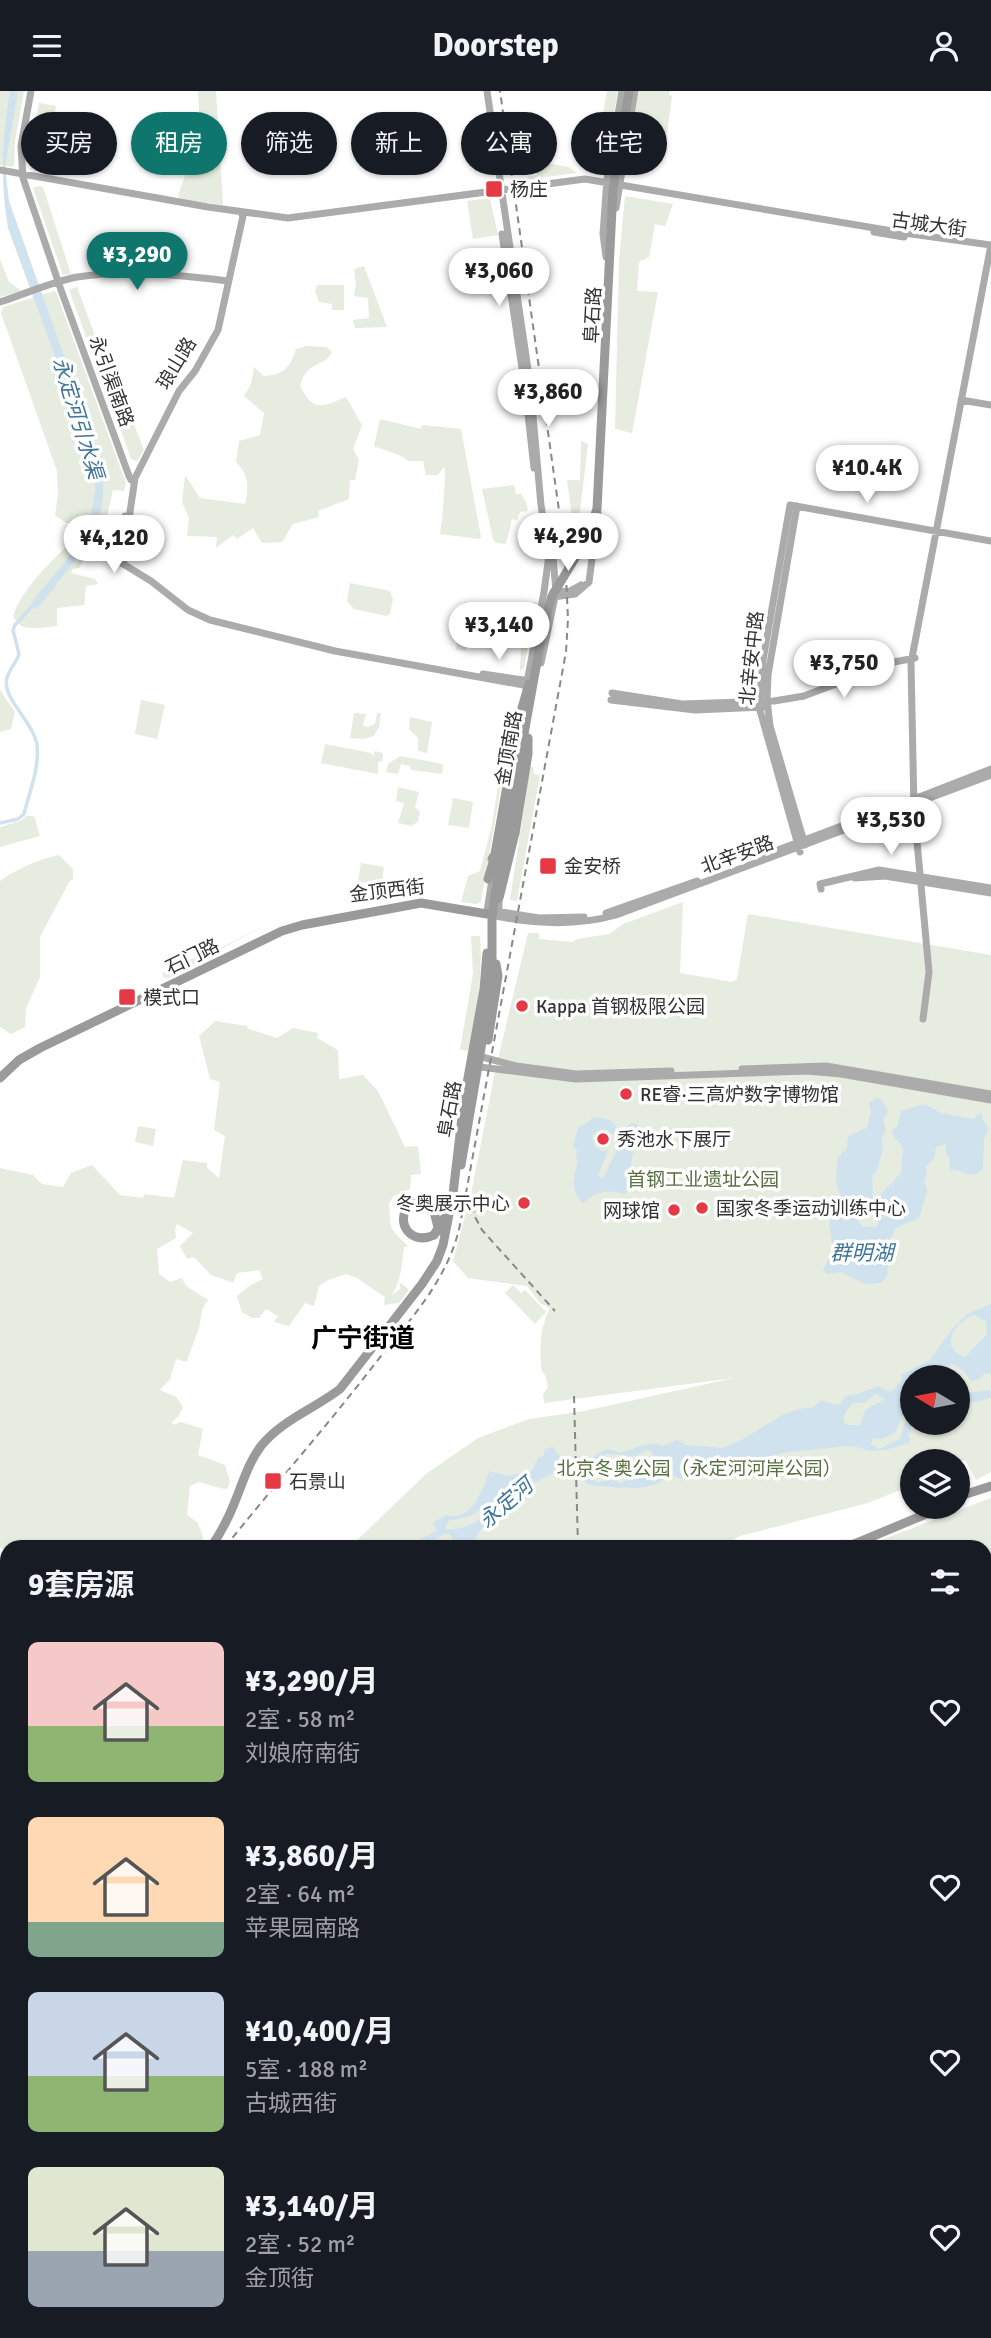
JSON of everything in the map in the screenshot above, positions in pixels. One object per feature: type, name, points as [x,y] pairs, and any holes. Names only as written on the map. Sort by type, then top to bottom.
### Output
[{"type":"highway","name":"阜石路","points":[[217,1540],[260,1447],[283,1424],[340,1389],[422,1284],[437,1261],[443,1245],[489,985],[489,919],[492,894],[548,595],[583,536],[593,512],[598,458],[608,201],[626,91]]},
{"type":"highway","name":"阜石路","points":[[217,1540],[264,1449],[287,1427],[342,1391],[426,1286],[447,1247],[492,983],[492,916],[495,894],[549,602],[561,577],[586,540],[597,509],[613,189],[626,91]]},
{"type":"highway","points":[[490,879],[519,717],[531,684]]},
{"type":"highway","points":[[499,898],[515,833],[528,754],[527,721]]},
{"type":"highway","name":"金顶西街","points":[[291,926],[324,916],[421,900],[487,912]]},
{"type":"highway","name":"石门路","points":[[0,1075],[17,1058],[38,1045],[291,926]]},
{"type":"highway","points":[[460,1139],[487,953]]},
{"type":"highway","points":[[461,1165],[473,1123],[488,1040],[498,977],[496,964]]},
{"type":"highway","points":[[442,1245],[432,1204],[423,1200],[410,1204],[404,1213],[403,1221],[409,1233],[421,1239],[434,1235],[446,1215],[453,1195]]},
{"type":"highway","points":[[970,1495],[991,1488]]},
{"type":"highway","points":[[856,1540],[905,1519]]},
{"type":"highway","points":[[857,1540],[912,1519]]},
{"type":"main road","name":"永引渠南路","points":[[33,91],[26,148],[29,177],[60,284],[133,478],[120,561]]},
{"type":"main road","points":[[486,91],[498,191]]},
{"type":"main road","name":"阜石路","points":[[556,595],[581,585],[586,576],[593,507],[606,266],[603,234],[606,182],[626,91]]},
{"type":"main road","name":"阜石路","points":[[556,595],[565,597],[579,592],[589,582],[592,571],[600,503],[615,212],[635,91]]},
{"type":"main road","name":"古城大街","points":[[0,172],[241,214],[296,218],[498,191],[577,182],[606,182],[863,227],[893,236],[991,248]]},
{"type":"main road","name":"金顶南路","points":[[498,191],[544,550],[549,556],[499,912]]},
{"type":"main road","name":"金顶南路","points":[[487,912],[494,859],[526,694],[556,595],[553,557],[548,550],[541,505],[530,383],[498,191]]},
{"type":"main road","name":"琅山路","points":[[133,478],[179,391],[195,371],[218,330],[241,214]]},
{"type":"main road","points":[[925,1019],[933,977],[916,801],[913,661],[991,248]]},
{"type":"main road","points":[[963,399],[991,261]]},
{"type":"main road","points":[[0,303],[88,276],[160,275],[226,282]]},
{"type":"main road","points":[[963,399],[991,404]]},
{"type":"main road","name":"北辛安中路","points":[[801,846],[763,704],[793,507],[937,533]]},
{"type":"main road","points":[[937,533],[991,542]]},
{"type":"main road","points":[[81,536],[197,615],[218,622],[335,650],[531,684]]},
{"type":"main road","points":[[544,594],[556,595]]},
{"type":"main road","points":[[612,697],[682,704],[763,704],[808,698],[913,661]]},
{"type":"main road","name":"北辛安路","points":[[487,912],[549,924],[604,918],[801,846],[991,772]]},
{"type":"main road","name":"北辛安路","points":[[487,912],[551,918],[603,914],[801,846]]},
{"type":"main road","points":[[991,888],[922,879],[874,876],[851,879],[821,889],[820,884],[873,870],[922,879],[991,893]]},
{"type":"main road","points":[[487,912],[490,879]]},
{"type":"main road","points":[[482,1057],[527,1068],[576,1074],[826,1066],[991,1094]]},
{"type":"main road","points":[[480,1067],[576,1079],[807,1072],[841,1074],[991,1100]]},
{"type":"green space","points":[[0,91],[24,91],[12,167],[0,165]]},
{"type":"green space","points":[[198,91],[216,91],[217,112],[199,112]]},
{"type":"green space","points":[[607,91],[618,91],[614,112],[603,112]]},
{"type":"green space","points":[[639,91],[670,91],[669,95],[672,96],[667,135],[667,112],[635,112]]},
{"type":"green space","points":[[39,103],[56,106],[55,112],[37,112]]},
{"type":"green space","points":[[557,165],[571,168],[571,174],[538,178],[527,183],[526,177],[557,175]]},
{"type":"green space","points":[[185,175],[221,175],[223,205],[181,199],[178,196]]},
{"type":"green space","points":[[43,187],[71,274],[63,275],[33,188]]},
{"type":"green space","points":[[625,196],[673,204],[665,226],[655,224],[649,257],[639,262],[637,291],[658,292],[632,433],[615,429],[619,261]]},
{"type":"green space","points":[[490,198],[498,235],[473,239],[467,201]]},
{"type":"green space","points":[[0,260],[9,282],[22,291],[0,297]]},
{"type":"green space","points":[[364,266],[387,327],[355,328],[353,320],[369,318],[368,298],[354,296],[354,269]]},
{"type":"green space","points":[[317,285],[344,285],[344,310],[332,310],[332,304],[319,302],[315,291]]},
{"type":"green space","points":[[77,287],[116,392],[106,392],[69,290]]},
{"type":"green space","points":[[54,291],[126,483],[124,491],[113,490],[102,537],[75,523],[66,523],[55,515],[57,471],[1,313],[3,307]]},
{"type":"green space","points":[[306,346],[327,347],[332,352],[325,361],[312,367],[303,377],[300,386],[305,395],[319,405],[346,397],[362,425],[353,449],[359,460],[355,480],[350,480],[349,499],[318,511],[319,517],[293,524],[282,542],[262,543],[253,528],[237,539],[233,535],[216,548],[217,537],[187,536],[189,518],[182,502],[185,475],[200,498],[245,504],[247,481],[236,462],[239,441],[260,435],[264,413],[244,396],[251,384],[254,367],[264,376],[277,374],[289,366],[296,349]]},
{"type":"green space","points":[[124,399],[144,450],[137,461],[131,459],[111,402]]},
{"type":"green space","points":[[380,419],[421,429],[422,425],[461,429],[481,537],[479,539],[440,534],[445,468],[438,475],[426,475],[423,461],[408,461],[374,446]]},
{"type":"green space","points":[[581,441],[588,444],[578,528],[574,532],[567,480],[580,480]]},
{"type":"green space","points":[[514,485],[516,494],[521,494],[526,502],[528,511],[520,512],[517,520],[512,519],[506,544],[496,543],[482,489]]},
{"type":"green space","points":[[73,540],[90,551],[79,568],[73,569],[71,573],[95,579],[98,584],[86,586],[84,605],[57,608],[57,626],[32,628],[16,622],[13,616],[24,595],[39,575]]},
{"type":"green space","points":[[350,583],[390,591],[393,599],[390,614],[386,616],[354,609],[347,601]]},
{"type":"green space","points":[[464,602],[476,604],[466,651],[456,650]]},
{"type":"green space","points":[[537,602],[524,667],[520,672],[522,622],[530,603]]},
{"type":"green space","points":[[0,690],[15,712],[11,729],[0,732]]},
{"type":"green space","points":[[141,700],[165,705],[157,739],[135,734]]},
{"type":"green space","points":[[354,713],[366,714],[363,725],[367,727],[375,724],[377,713],[381,713],[379,727],[374,736],[364,739],[350,738]]},
{"type":"green space","points":[[410,717],[432,722],[427,753],[418,751],[418,738],[409,729]]},
{"type":"green space","points":[[325,744],[371,753],[374,757],[374,751],[383,753],[382,762],[378,761],[378,774],[321,763]]},
{"type":"green space","points":[[400,756],[443,764],[442,774],[411,770],[410,766],[401,764],[398,774],[386,772],[388,764]]},
{"type":"green space","points":[[530,767],[533,767],[534,774],[540,775],[517,901],[510,900]]},
{"type":"green space","points":[[499,780],[502,781],[481,902],[461,902],[468,876],[480,871],[492,825]]},
{"type":"green space","points":[[398,787],[419,792],[415,807],[420,812],[418,822],[411,826],[398,823],[404,803],[396,801]]},
{"type":"green space","points":[[453,798],[473,802],[469,828],[448,825]]},
{"type":"green space","points":[[26,816],[34,816],[40,836],[0,847],[0,827],[20,821]]},
{"type":"green space","points":[[59,855],[73,869],[73,879],[40,937],[40,977],[26,1008],[25,1027],[11,1034],[0,1027],[0,881],[28,865]]},
{"type":"green space","points":[[361,863],[384,867],[381,885],[358,882]]},
{"type":"green space","name":"首钢工业遗址公园","points":[[683,902],[680,973],[732,982],[737,979],[748,914],[991,955],[991,1472],[976,1480],[970,1469],[970,1449],[900,1449],[900,1490],[868,1503],[733,1540],[357,1540],[426,1474],[478,1438],[529,1419],[584,1411],[734,1378],[544,1403],[543,1394],[548,1387],[542,1372],[542,1331],[550,1308],[540,1303],[527,1286],[468,1278],[453,1261],[471,1194],[495,1072],[528,933],[539,933],[539,939],[573,942],[609,934],[623,924]]},
{"type":"green space","points":[[264,926],[168,978],[163,977],[163,972],[171,972],[179,963],[211,953]]},
{"type":"green space","points":[[471,936],[480,936],[481,965],[475,1020],[470,1048],[467,1051],[460,1049],[473,974]]},
{"type":"green space","points":[[215,1021],[247,1026],[248,1029],[277,1038],[293,1028],[318,1033],[317,1038],[338,1050],[339,1079],[363,1075],[378,1091],[405,1147],[418,1146],[421,1174],[411,1175],[410,1189],[393,1197],[389,1203],[391,1226],[408,1246],[404,1247],[399,1279],[391,1296],[401,1288],[401,1283],[409,1290],[399,1303],[384,1305],[385,1297],[357,1278],[346,1274],[319,1286],[314,1306],[305,1303],[289,1326],[274,1322],[278,1316],[266,1309],[259,1318],[252,1318],[242,1312],[237,1296],[263,1279],[259,1270],[237,1273],[233,1283],[211,1275],[194,1257],[187,1259],[180,1246],[193,1233],[177,1224],[176,1238],[157,1249],[159,1274],[170,1282],[182,1278],[186,1286],[208,1300],[202,1310],[199,1328],[187,1362],[176,1359],[170,1379],[160,1390],[176,1397],[183,1407],[172,1422],[173,1425],[181,1422],[203,1429],[198,1455],[225,1465],[230,1481],[228,1488],[224,1489],[199,1482],[190,1486],[187,1515],[198,1523],[202,1540],[0,1540],[0,1168],[33,1175],[42,1184],[63,1187],[71,1173],[92,1165],[120,1195],[142,1198],[145,1194],[174,1198],[183,1160],[207,1163],[207,1168],[219,1178],[225,1136],[214,1130],[220,1082],[210,1079],[199,1036]]},
{"type":"green space","points":[[138,1126],[156,1129],[153,1146],[135,1142]]},
{"type":"green space","points":[[513,1285],[521,1293],[525,1290],[546,1312],[535,1324],[505,1293]]},
{"type":"green space","points":[[991,1498],[991,1540],[881,1540],[936,1519],[970,1519],[970,1506]]},
{"type":"water","points":[[10,91],[18,91],[5,167],[9,201],[93,437],[99,457],[103,491],[98,521],[91,536],[36,609],[31,605],[34,599],[71,553],[88,522],[95,485],[94,463],[8,228],[3,159]]},
{"type":"water","name":"群明湖","points":[[876,1098],[882,1099],[888,1112],[883,1119],[886,1130],[882,1138],[883,1149],[877,1170],[872,1176],[873,1202],[870,1209],[858,1220],[863,1227],[877,1227],[881,1194],[901,1173],[903,1148],[892,1130],[897,1127],[901,1111],[925,1104],[941,1113],[974,1119],[981,1113],[989,1129],[984,1139],[983,1168],[976,1174],[951,1170],[946,1144],[936,1147],[934,1158],[926,1166],[924,1180],[927,1191],[919,1218],[896,1228],[890,1239],[887,1276],[881,1283],[865,1284],[841,1272],[827,1274],[823,1270],[833,1248],[829,1223],[840,1195],[836,1182],[839,1156],[847,1148],[848,1136],[867,1128],[871,1112],[869,1103]]},
{"type":"water","points":[[594,1117],[610,1120],[616,1126],[613,1135],[602,1129],[592,1138],[596,1148],[608,1150],[598,1176],[603,1178],[623,1130],[631,1123],[638,1124],[626,1194],[607,1191],[594,1195],[583,1203],[574,1187],[578,1160],[573,1145],[579,1126]]},
{"type":"water","points":[[991,1304],[991,1374],[985,1373],[977,1380],[971,1381],[970,1365],[920,1365],[930,1360],[952,1329],[967,1314]],"holes":[[[974,1315],[986,1321],[987,1334],[965,1357],[957,1353],[951,1341],[961,1323]]]},
{"type":"water","name":"永定河","points":[[900,1382],[900,1422],[896,1432],[882,1439],[873,1438],[871,1444],[879,1449],[900,1439],[901,1435],[908,1435],[911,1440],[909,1443],[879,1451],[847,1446],[781,1453],[764,1462],[745,1460],[737,1469],[728,1473],[711,1468],[704,1475],[684,1474],[681,1479],[669,1475],[656,1484],[643,1487],[592,1486],[569,1473],[556,1473],[530,1485],[529,1491],[488,1522],[475,1540],[454,1540],[445,1533],[434,1540],[419,1540],[437,1531],[433,1523],[446,1515],[463,1514],[469,1509],[480,1495],[489,1471],[508,1476],[532,1471],[545,1449],[553,1447],[568,1468],[580,1473],[597,1454],[607,1449],[619,1453],[647,1444],[662,1446],[677,1440],[686,1445],[723,1448],[784,1414],[812,1408],[821,1401],[839,1405],[846,1396],[878,1386],[891,1392]],"holes":[[[876,1394],[885,1399],[865,1410],[860,1425],[843,1422],[845,1412],[853,1403],[864,1403]],[[647,1450],[651,1451],[654,1458],[636,1477],[620,1483],[613,1479],[598,1483],[594,1480],[600,1473],[606,1454],[636,1456]],[[486,1509],[487,1513],[474,1523],[461,1528],[445,1529],[448,1521]]]},
{"type":"water","points":[[991,1390],[991,1397],[970,1403],[970,1393]]},
{"type":"waterway","name":"永定河引水渠","points":[[0,823],[18,819],[24,814],[37,762],[35,737],[13,702],[6,685],[19,654],[13,630],[35,603]]},
{"type":"railway","points":[[231,1540],[427,1297],[448,1261],[461,1220],[566,652],[568,619],[565,553],[500,91]]},
{"type":"railway","points":[[470,1194],[474,1215],[482,1230],[555,1311]]},
{"type":"railway","points":[[574,1396],[578,1540]]},
{"type":"place","name":"杨庄","points":[[494,189]]},
{"type":"place","name":"金安桥","points":[[548,866]]},
{"type":"place","name":"模式口","points":[[127,997]]},
{"type":"place","name":"Kappa 首钢极限公园","points":[[522,1006]]},
{"type":"place","name":"RE睿·三高炉数字博物馆","points":[[626,1094]]},
{"type":"place","name":"秀池水下展厅","points":[[603,1139]]},
{"type":"place","name":"冬奥展示中心","points":[[524,1203]]},
{"type":"place","name":"国家冬季运动训练中心","points":[[702,1208]]},
{"type":"place","name":"网球馆","points":[[674,1210]]},
{"type":"place","name":"石景山","points":[[273,1481]]},
{"type":"district","name":"广宁街道","points":[[363,1338]]},
{"type":"park label","name":"北京冬奥公园（永定河河岸公园）","points":[[699,1468]]}]
